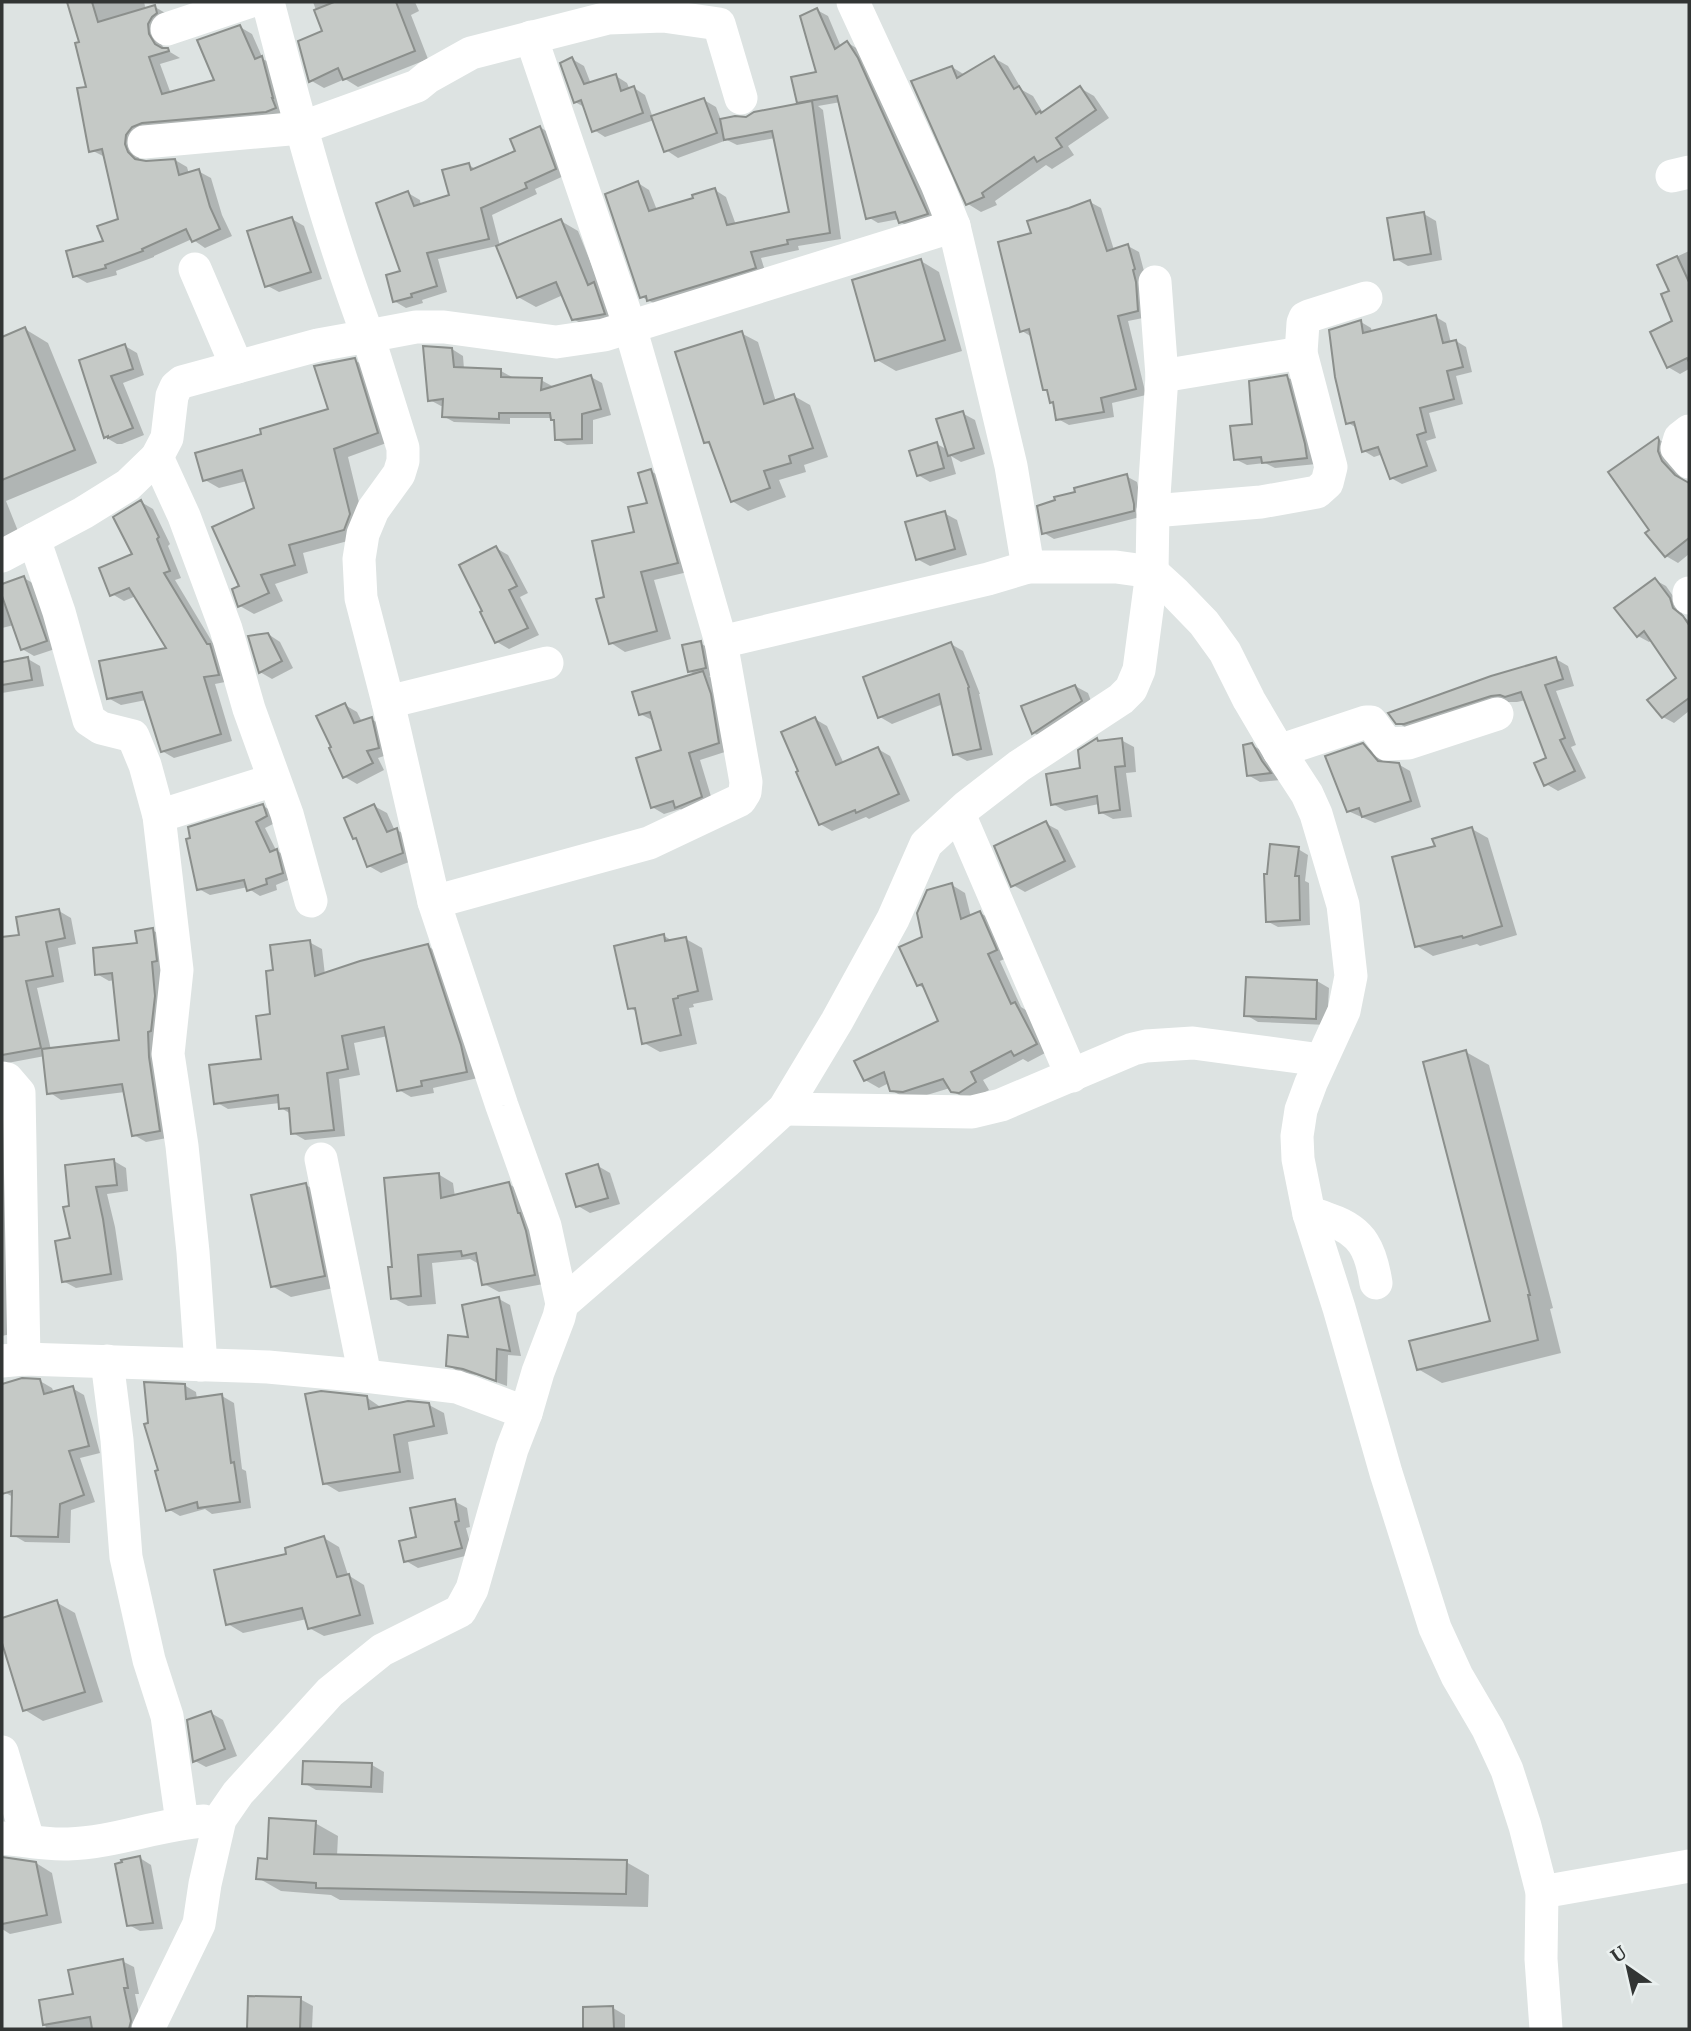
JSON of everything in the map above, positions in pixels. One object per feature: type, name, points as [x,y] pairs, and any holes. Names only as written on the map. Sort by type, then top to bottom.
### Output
[{"type":"street","points":[[167,29],[248,2]]},
{"type":"street","points":[[148,2029],[199,1924],[220,1819],[238,1794],[330,1692],[382,1650],[460,1611],[472,1589],[512,1449],[562,1304],[545,1226],[434,902],[388,702],[360,598],[359,559],[363,534],[373,510],[399,474],[403,448],[301,128],[268,2]]},
{"type":"street","points":[[853,2],[954,226],[1011,466],[1028,567]]},
{"type":"street","points":[[144,142],[301,128],[417,86],[471,53],[608,18],[663,16],[719,24],[741,98]]},
{"type":"street","points":[[434,902],[649,843],[740,800],[745,792],[746,782],[721,642],[631,327],[531,37]]},
{"type":"street","points":[[2,556],[83,513],[128,485],[157,457],[167,438],[172,396],[176,387],[194,378],[318,345],[416,327],[444,327],[556,342],[604,335],[954,226]]},
{"type":"street","points":[[195,269],[237,367]]},
{"type":"street","points":[[562,1304],[784,1109],[837,1021],[893,919],[926,844],[1019,766],[1121,699],[1131,689],[1139,670],[1134,569],[1153,511],[1162,376],[1155,282]]},
{"type":"street","points":[[1153,511],[1261,502],[1317,492],[1327,483],[1331,467],[1301,353],[1305,318],[1366,298]]},
{"type":"street","points":[[1162,376],[1301,353]]},
{"type":"street","points":[[1689,432],[1680,438],[1677,448],[1689,462]]},
{"type":"street","points":[[157,457],[184,516],[226,629],[249,709],[287,814],[312,901]]},
{"type":"street","points":[[34,539],[59,612],[89,720],[101,728],[133,736],[145,765],[159,816],[177,970],[168,1054],[182,1146],[201,1365]]},
{"type":"street","points":[[721,642],[988,579],[1028,567],[1134,569],[1175,593],[1204,623],[1225,652],[1250,701],[1307,794],[1316,814],[1343,905],[1351,976],[1344,1011],[1301,1110],[1297,1136],[1298,1159],[1309,1214],[1435,1628],[1507,1770],[1525,1826],[1542,1892],[1541,1959],[1546,2029]]},
{"type":"street","points":[[388,702],[547,663]]},
{"type":"street","points":[[1279,751],[1366,722],[1371,722],[1387,744],[1408,743],[1497,714]]},
{"type":"street","points":[[159,816],[274,780]]},
{"type":"street","points":[[959,814],[1072,1076]]},
{"type":"street","points":[[784,1109],[972,1112],[1001,1105],[1133,1049],[1146,1046],[1193,1044],[1321,1060]]},
{"type":"street","points":[[2,1078],[7,1079],[19,1093],[13,1360],[268,1367],[365,1376],[457,1387],[526,1413]]},
{"type":"street","points":[[321,1159],[365,1376]]},
{"type":"street","points":[[1309,1214],[1345,1225],[1360,1238],[1373,1265],[1376,1283]]},
{"type":"street","points":[[107,1361],[117,1440],[126,1557],[149,1660],[167,1716],[182,1822]]},
{"type":"street","points":[[2,1752],[15,1839],[67,1844],[111,1838],[182,1822],[220,1819]]},
{"type":"street","points":[[1542,1892],[1689,1866]]},
{"type":"building","points":[[67,2],[92,2],[98,22],[155,5],[157,13],[148,24],[149,34],[155,44],[168,48],[169,51],[149,57],[162,94],[214,80],[197,40],[240,25],[255,59],[262,56],[276,108],[266,112],[142,123],[132,127],[126,135],[125,144],[135,159],[175,159],[179,175],[199,169],[210,207],[220,229],[192,242],[186,229],[142,249],[143,251],[105,265],[106,268],[73,277],[66,251],[103,241],[97,226],[118,219],[102,149],[89,152],[77,88],[86,87],[75,43],[79,42]]},
{"type":"building","points":[[334,2],[396,2],[415,51],[343,80],[338,68],[309,82],[298,41],[322,31],[314,10]]},
{"type":"building","points":[[817,8],[835,49],[847,41],[858,58],[928,214],[899,223],[895,212],[866,219],[837,96],[797,103],[791,77],[816,72],[800,16]]},
{"type":"building","points":[[994,56],[1014,89],[1019,86],[1036,114],[1080,86],[1096,110],[1056,138],[1062,147],[1037,162],[1034,157],[982,193],[984,197],[966,205],[911,81],[952,66],[957,78]]},
{"type":"building","points":[[572,57],[584,84],[616,74],[621,91],[634,86],[643,113],[592,132],[581,100],[574,103],[560,63]]},
{"type":"building","points":[[704,98],[717,133],[664,152],[651,116]]},
{"type":"building","points":[[812,101],[830,233],[787,240],[788,244],[751,252],[756,268],[647,301],[646,296],[640,298],[605,194],[638,181],[649,211],[693,198],[692,195],[715,188],[727,225],[789,212],[772,131],[724,140],[720,119],[746,117],[754,112]]},
{"type":"building","points":[[540,126],[556,169],[525,183],[527,188],[481,208],[489,239],[427,253],[437,286],[393,302],[386,275],[400,271],[376,203],[408,191],[414,206],[449,195],[442,170],[469,163],[471,170],[515,151],[510,139]]},
{"type":"building","points":[[1090,200],[1107,251],[1128,244],[1135,269],[1138,311],[1118,316],[1136,389],[1101,398],[1104,412],[1056,420],[1053,402],[1050,403],[1047,390],[1043,390],[1029,329],[1020,332],[998,242],[1031,233],[1027,221]]},
{"type":"building","points":[[1424,212],[1431,254],[1394,260],[1387,218]]},
{"type":"building","points":[[292,217],[311,272],[265,287],[247,231]]},
{"type":"building","points":[[561,219],[588,285],[594,282],[605,314],[572,320],[556,282],[517,298],[496,246]]},
{"type":"building","points":[[1677,256],[1689,282],[1689,362],[1687,358],[1667,368],[1650,332],[1672,321],[1661,294],[1669,291],[1657,265]]},
{"type":"building","points":[[921,259],[945,340],[875,361],[852,280]]},
{"type":"building","points":[[1436,315],[1443,343],[1456,340],[1463,367],[1447,371],[1454,399],[1420,408],[1426,432],[1417,435],[1427,466],[1390,479],[1378,447],[1362,452],[1354,422],[1346,424],[1335,377],[1329,330],[1361,320],[1363,333]]},
{"type":"building","points":[[25,327],[75,450],[2,480],[2,337]]},
{"type":"building","points":[[742,331],[764,404],[794,394],[813,448],[789,456],[791,463],[764,471],[770,488],[731,502],[709,442],[704,443],[675,352]]},
{"type":"building","points":[[125,344],[133,369],[111,376],[133,428],[104,438],[79,360]]},
{"type":"building","points":[[423,346],[452,348],[454,367],[501,369],[501,377],[542,378],[541,390],[591,375],[601,409],[582,414],[582,439],[555,440],[554,420],[551,420],[550,413],[499,413],[499,419],[442,417],[443,399],[428,401]]},
{"type":"building","points":[[355,358],[378,433],[334,449],[350,514],[344,530],[289,545],[295,565],[261,575],[269,593],[238,607],[232,589],[239,586],[212,527],[254,508],[242,470],[203,481],[195,453],[261,434],[260,429],[328,409],[314,366]]},
{"type":"building","points":[[1287,375],[1307,458],[1262,463],[1261,457],[1234,460],[1230,426],[1252,424],[1249,381]]},
{"type":"building","points":[[963,411],[974,448],[948,456],[936,419]]},
{"type":"building","points":[[1658,437],[1658,451],[1662,461],[1675,475],[1689,483],[1689,538],[1665,557],[1645,533],[1649,530],[1608,472]]},
{"type":"building","points":[[937,442],[944,468],[917,476],[909,451]]},
{"type":"building","points":[[651,469],[678,563],[641,572],[657,631],[609,644],[596,599],[604,597],[592,541],[634,532],[628,507],[647,503],[638,473]]},
{"type":"building","points":[[1127,474],[1134,511],[1042,534],[1037,506],[1055,500],[1054,497],[1075,492],[1074,488]]},
{"type":"building","points":[[141,500],[159,537],[157,539],[170,571],[164,573],[207,644],[210,644],[219,675],[204,677],[221,734],[161,752],[142,692],[107,699],[99,661],[166,648],[129,588],[110,596],[99,568],[132,554],[113,517]]},
{"type":"building","points":[[945,511],[955,549],[916,560],[905,522]]},
{"type":"building","points":[[496,546],[517,586],[509,590],[528,628],[495,643],[459,565]]},
{"type":"building","points":[[24,576],[47,641],[21,650],[2,596],[2,584]]},
{"type":"building","points":[[1655,578],[1670,598],[1673,608],[1689,625],[1689,698],[1662,718],[1647,700],[1676,678],[1644,631],[1637,637],[1614,608]]},
{"type":"building","points":[[268,633],[282,661],[259,673],[248,636]]},
{"type":"building","points":[[701,641],[706,668],[688,672],[682,645]]},
{"type":"building","points":[[951,642],[969,687],[981,749],[953,755],[939,694],[878,718],[863,677]]},
{"type":"building","points":[[28,657],[32,680],[2,685],[2,662]]},
{"type":"building","points":[[1556,657],[1563,679],[1545,685],[1565,738],[1560,740],[1575,771],[1544,786],[1534,763],[1546,758],[1521,692],[1505,697],[1491,696],[1404,724],[1396,724],[1388,713],[1491,676]]},
{"type":"building","points":[[703,671],[711,694],[719,743],[689,753],[702,797],[675,808],[673,801],[651,808],[636,758],[661,750],[650,712],[639,715],[632,692]]},
{"type":"building","points":[[1075,685],[1082,701],[1032,734],[1021,706]]},
{"type":"building","points":[[345,703],[354,723],[372,717],[379,748],[367,751],[373,763],[343,778],[316,716]]},
{"type":"building","points":[[815,717],[836,765],[878,747],[899,794],[856,813],[855,810],[819,825],[781,732]]},
{"type":"building","points":[[1097,738],[1098,741],[1122,738],[1125,766],[1115,767],[1120,810],[1099,813],[1097,796],[1051,805],[1046,774],[1080,768],[1078,750]]},
{"type":"building","points":[[1252,743],[1271,773],[1247,776],[1243,745]]},
{"type":"building","points":[[1363,743],[1378,761],[1399,763],[1411,801],[1362,817],[1359,808],[1347,812],[1325,756]]},
{"type":"building","points":[[263,804],[267,816],[256,822],[270,852],[277,849],[283,873],[266,879],[267,884],[247,891],[244,880],[197,890],[186,839],[190,838],[188,827]]},
{"type":"building","points":[[374,804],[387,832],[397,828],[403,853],[367,867],[356,838],[353,839],[344,818]]},
{"type":"building","points":[[1046,821],[1065,861],[1011,887],[994,846]]},
{"type":"building","points":[[1472,827],[1502,926],[1463,938],[1462,936],[1415,947],[1392,857],[1435,846],[1432,839]]},
{"type":"building","points":[[1270,844],[1299,847],[1295,876],[1299,876],[1300,920],[1266,922],[1264,874],[1267,874]]},
{"type":"building","points":[[952,883],[961,919],[980,911],[997,950],[988,954],[1011,1004],[1015,1002],[1037,1044],[1014,1056],[1011,1051],[971,1072],[976,1082],[959,1093],[951,1092],[943,1079],[903,1092],[890,1091],[884,1072],[864,1081],[854,1061],[938,1021],[922,984],[917,986],[899,947],[922,937],[917,913],[927,890]]},
{"type":"building","points":[[59,909],[65,938],[46,942],[53,976],[26,981],[41,1048],[2,1055],[2,937],[19,935],[16,917]]},
{"type":"building","points":[[153,928],[157,961],[152,962],[155,996],[151,1031],[148,1032],[160,1131],[132,1136],[122,1084],[47,1094],[42,1049],[119,1040],[112,973],[95,975],[93,948],[137,943],[135,931]]},
{"type":"building","points":[[664,934],[665,941],[686,937],[698,991],[673,999],[681,1035],[642,1044],[635,1008],[628,1009],[614,946]]},
{"type":"building","points":[[310,940],[315,976],[360,961],[428,944],[461,1045],[467,1072],[421,1081],[422,1086],[397,1091],[384,1027],[342,1036],[348,1069],[327,1073],[334,1130],[291,1134],[289,1108],[279,1109],[278,1095],[214,1104],[209,1065],[261,1059],[256,1016],[270,1014],[266,971],[273,970],[270,945]]},
{"type":"building","points":[[1246,977],[1317,980],[1316,1019],[1244,1016]]},
{"type":"building","points":[[1466,1050],[1530,1295],[1538,1340],[1417,1370],[1409,1341],[1490,1321],[1423,1062]]},
{"type":"building","points":[[114,1159],[117,1185],[96,1187],[111,1274],[62,1282],[55,1241],[70,1238],[63,1207],[69,1206],[65,1165]]},
{"type":"building","points":[[598,1164],[608,1198],[576,1207],[566,1174]]},
{"type":"building","points":[[439,1173],[441,1198],[509,1182],[526,1231],[535,1275],[482,1285],[476,1253],[462,1256],[461,1251],[418,1255],[421,1296],[391,1299],[388,1267],[392,1267],[384,1178]]},
{"type":"building","points":[[306,1183],[325,1276],[271,1287],[251,1195]]},
{"type":"building","points":[[499,1297],[510,1351],[497,1349],[496,1381],[446,1366],[448,1335],[468,1337],[462,1305]]},
{"type":"building","points":[[22,1378],[40,1379],[44,1394],[73,1386],[89,1446],[69,1451],[84,1495],[60,1504],[58,1537],[11,1536],[12,1491],[2,1494],[2,1384]]},
{"type":"building","points":[[144,1382],[185,1384],[186,1399],[222,1394],[231,1463],[234,1462],[240,1502],[198,1508],[197,1502],[166,1511],[155,1471],[158,1470],[144,1424],[148,1423]]},
{"type":"building","points":[[321,1391],[367,1396],[369,1409],[408,1401],[429,1403],[434,1426],[394,1435],[400,1472],[323,1484],[305,1394]]},
{"type":"building","points":[[455,1499],[459,1521],[455,1522],[462,1548],[404,1562],[399,1541],[416,1537],[410,1508]]},
{"type":"building","points":[[324,1536],[337,1577],[349,1574],[360,1615],[308,1629],[302,1608],[226,1625],[214,1570],[286,1554],[285,1548]]},
{"type":"building","points":[[57,1600],[85,1692],[23,1711],[2,1643],[2,1618]]},
{"type":"building","points":[[211,1711],[225,1749],[193,1762],[187,1720]]},
{"type":"building","points":[[303,1761],[372,1763],[371,1787],[302,1784]]},
{"type":"building","points":[[269,1818],[316,1821],[314,1854],[627,1860],[626,1894],[316,1888],[316,1883],[256,1879],[258,1858],[267,1859]]},
{"type":"building","points":[[140,1856],[153,1923],[127,1926],[115,1864]]},
{"type":"building","points":[[2,1857],[36,1862],[47,1915],[2,1924]]},
{"type":"building","points":[[123,1959],[128,1988],[124,1988],[131,2021],[129,2029],[92,2029],[90,2017],[43,2025],[39,2000],[73,1994],[68,1970]]},
{"type":"building","points":[[248,1996],[301,1997],[300,2029],[247,2029]]},
{"type":"building","points":[[613,2006],[614,2029],[583,2029],[583,2007]]}]
